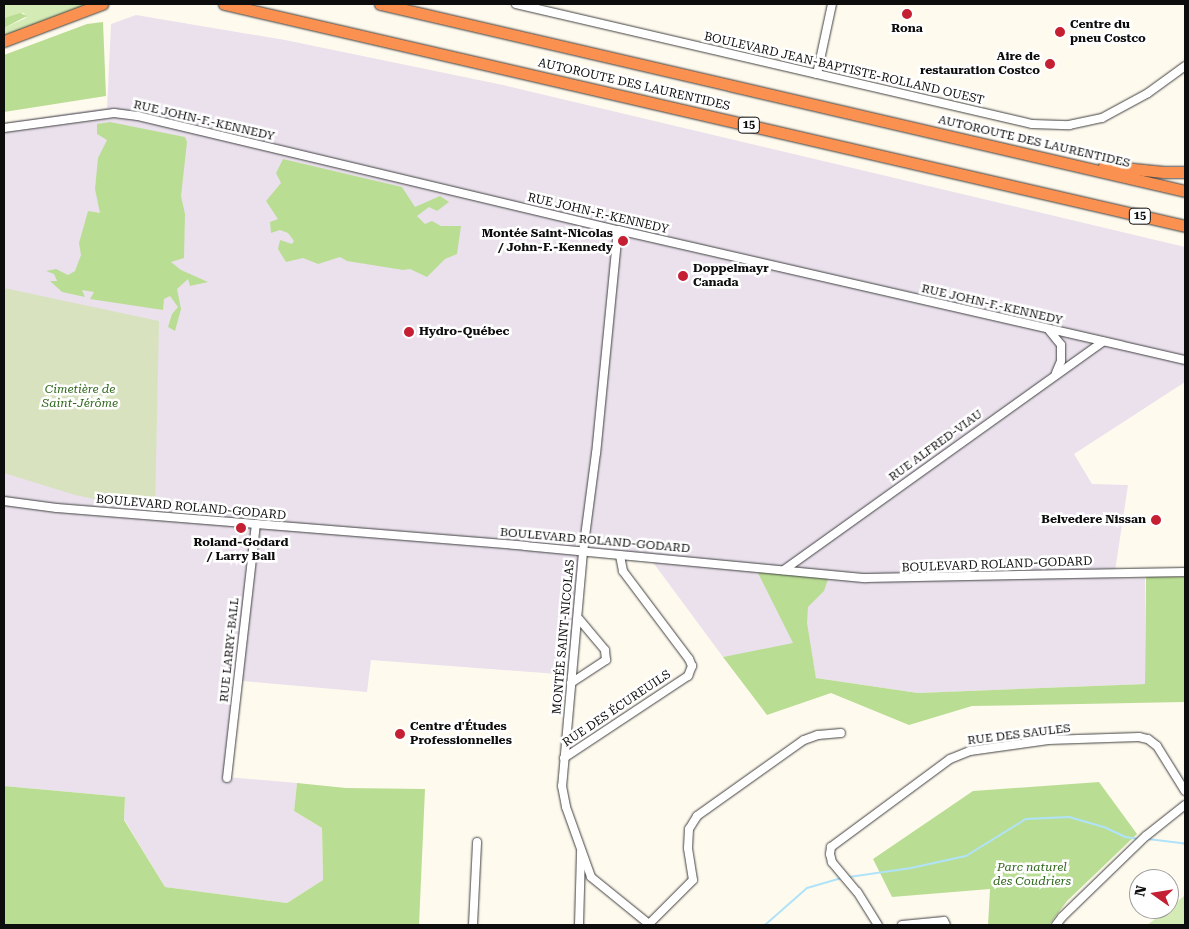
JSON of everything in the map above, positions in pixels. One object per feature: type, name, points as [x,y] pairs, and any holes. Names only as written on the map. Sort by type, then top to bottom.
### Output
[{"type":"highway","points":[[4,41],[102,4]]},
{"type":"highway","name":"AUTOROUTE DES LAURENTIDES","points":[[224,4],[1185,226]]},
{"type":"highway","name":"AUTOROUTE DES LAURENTIDES","points":[[380,4],[1185,191]]},
{"type":"highway","points":[[1052,160],[1156,172],[1185,172]]},
{"type":"street","name":"BOULEVARD JEAN-BAPTISTE-ROLLAND OUEST","points":[[516,4],[1032,124],[1069,125],[1102,118],[1148,93],[1185,66]]},
{"type":"street","points":[[817,74],[832,4]]},
{"type":"street","name":"RUE JOHN-F.-KENNEDY","points":[[4,128],[114,113],[138,116],[618,230],[1185,360]]},
{"type":"street","name":"MONTÉE SAINT-NICOLAS","points":[[618,230],[596,453],[583,552],[579,619],[562,786],[566,807],[591,877],[650,925]]},
{"type":"street","points":[[1046,329],[1058,338],[1061,345],[1061,361],[1055,375]]},
{"type":"street","name":"RUE ALFRED-VIAU","points":[[784,570],[1103,342]]},
{"type":"street","name":"BOULEVARD ROLAND-GODARD","points":[[4,502],[866,578],[897,579],[1185,572]]},
{"type":"street","name":"RUE LARRY-BALL","points":[[227,778],[256,525]]},
{"type":"street","name":"RUE DES ÉCUREUILS","points":[[564,758],[688,676],[692,666],[689,659],[623,571],[620,555]]},
{"type":"street","points":[[572,683],[606,660],[605,650],[579,619]]},
{"type":"street","points":[[650,925],[693,880],[688,848],[689,829],[697,816],[804,740],[818,735],[842,733]]},
{"type":"street","name":"RUE DES SAULES","points":[[878,925],[858,892],[832,862],[831,847],[950,758],[970,751],[1048,740],[1139,737],[1148,739],[1157,746],[1185,791]]},
{"type":"street","points":[[1056,925],[1146,836],[1185,804]]},
{"type":"street","points":[[473,925],[477,842]]},
{"type":"street","points":[[579,925],[581,848]]},
{"type":"street","points":[[902,925],[944,921],[946,925]]},
{"type":"shaded area","points":[[136,15],[285,40],[503,85],[1185,247],[1185,382],[1074,454],[1092,484],[1128,485],[1114,578],[1145,578],[1145,684],[918,693],[816,678],[810,644],[723,657],[652,561],[584,552],[571,675],[371,660],[367,692],[242,681],[227,777],[297,783],[294,811],[322,828],[323,880],[287,903],[165,887],[124,819],[125,797],[4,786],[4,123],[107,108],[111,24]]},
{"type":"green space","points":[[4,4],[88,4],[4,37],[4,28],[26,18],[24,13],[4,18]]},
{"type":"green space","points":[[20,13],[27,16],[4,28],[4,18]]},
{"type":"green space","points":[[103,22],[106,96],[4,112],[4,55],[87,24]]},
{"type":"green space","points":[[110,122],[185,137],[187,142],[181,196],[185,214],[184,258],[171,262],[181,270],[208,282],[190,286],[188,279],[177,289],[181,309],[175,331],[168,327],[172,314],[178,307],[170,296],[164,299],[163,310],[90,299],[94,292],[82,290],[85,297],[62,292],[50,281],[57,281],[54,274],[46,271],[56,269],[68,275],[75,271],[81,255],[79,243],[88,211],[100,213],[95,189],[98,158],[107,140],[97,134],[97,124]]},
{"type":"green space","points":[[283,159],[402,187],[415,207],[440,196],[449,202],[437,211],[429,207],[417,216],[425,224],[432,221],[441,226],[461,226],[457,254],[445,259],[427,277],[410,269],[403,270],[347,261],[340,257],[318,264],[303,258],[286,262],[278,249],[280,240],[292,244],[294,241],[288,233],[280,230],[271,233],[270,222],[278,219],[266,201],[281,183],[276,173]]},
{"type":"green space","name":"Cimetière de Saint-Jérôme","points":[[4,288],[159,321],[155,511],[75,495],[4,473]]},
{"type":"green space","points":[[756,569],[829,576],[824,591],[808,607],[807,623],[816,678],[918,693],[1145,684],[1146,577],[1185,577],[1185,702],[972,706],[909,725],[831,693],[767,715],[723,657],[793,643]]},
{"type":"green space","name":"Parc naturel des Coudriers","points":[[1099,782],[1137,834],[1067,901],[1049,925],[988,925],[990,889],[892,897],[873,859],[973,791]]},
{"type":"green space","points":[[297,783],[346,788],[425,789],[419,925],[4,925],[4,786],[125,797],[124,820],[165,887],[287,903],[323,880],[322,828],[294,811]]},
{"type":"green space","points":[[1185,895],[1185,925],[1147,925],[1155,919],[1179,919],[1179,900]]},
{"type":"waterway","points":[[849,877],[911,868],[966,856],[1026,819],[1069,817],[1104,827],[1125,837],[1140,839]]},
{"type":"waterway","points":[[1148,839],[1183,843],[1185,845]]},
{"type":"waterway","points":[[765,925],[807,888],[842,878]]},
{"type":"place","name":"Rona","points":[[907,14]]},
{"type":"place","name":"Centre du pneu Costco","points":[[1060,32]]},
{"type":"place","name":"Aire de restauration Costco","points":[[1050,64]]},
{"type":"place","name":"Montée Saint-Nicolas / John-F.-Kennedy","points":[[623,241]]},
{"type":"place","name":"Doppelmayr Canada","points":[[683,276]]},
{"type":"place","name":"Hydro-Québec","points":[[409,332]]},
{"type":"place","name":"Belvedere Nissan","points":[[1156,520]]},
{"type":"place","name":"Roland-Godard / Larry Ball","points":[[241,528]]},
{"type":"place","name":"Centre d'Études Professionnelles","points":[[400,734]]}]
